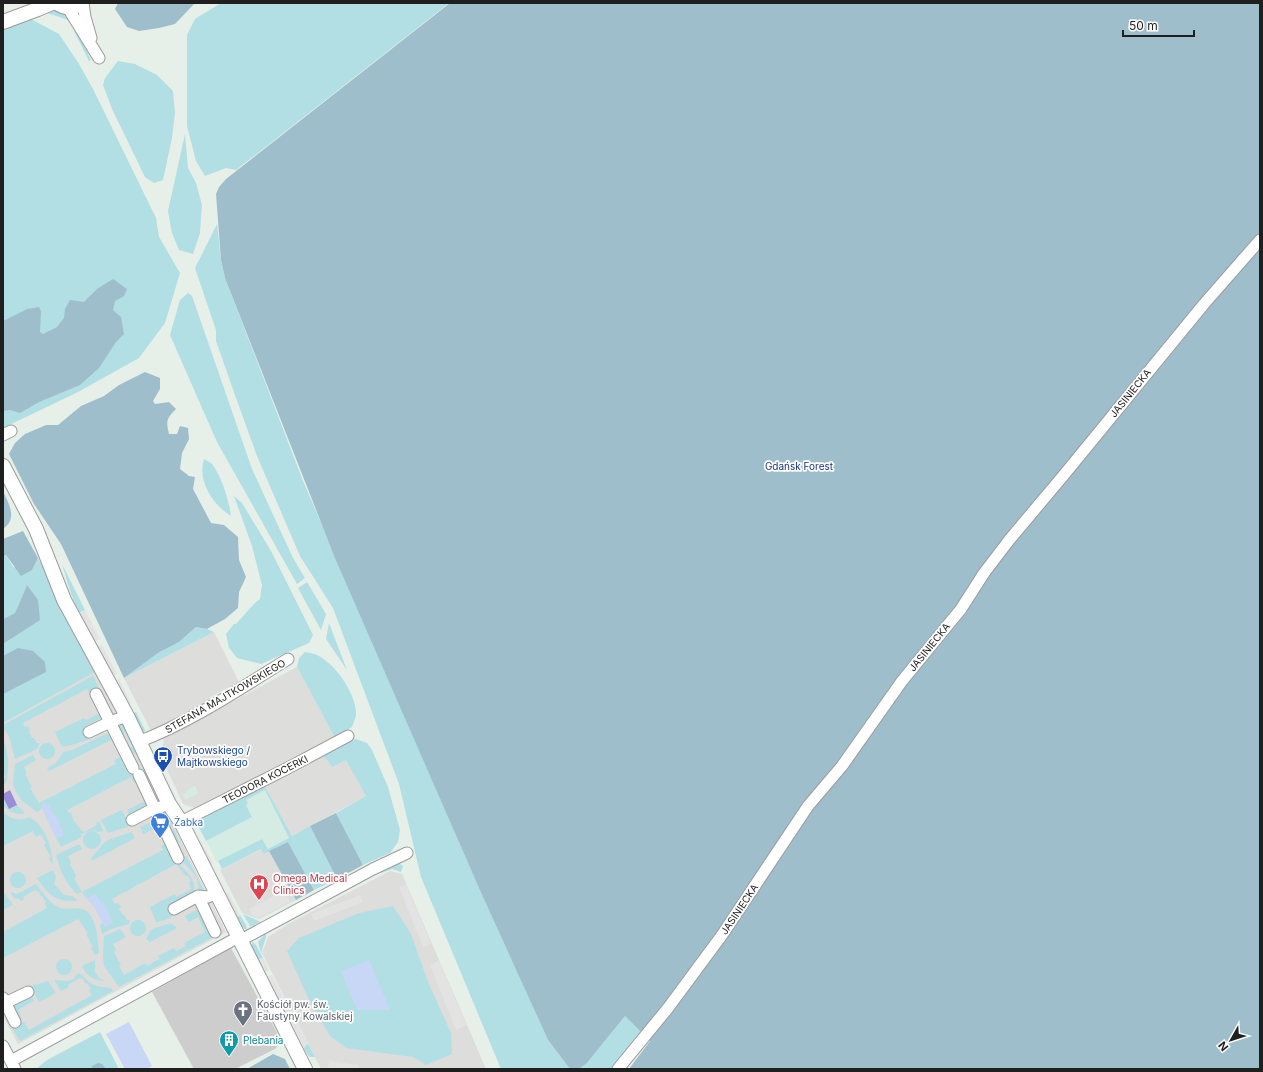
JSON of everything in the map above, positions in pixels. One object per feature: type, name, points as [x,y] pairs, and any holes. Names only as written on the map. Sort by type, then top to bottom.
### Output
[{"type":"street","points":[[3,21],[31,3]]},
{"type":"street","points":[[3,21],[52,3]]},
{"type":"street","points":[[82,3],[86,22],[98,56],[63,5],[78,6],[82,3]]},
{"type":"street","name":"JASINIECKA","points":[[618,1069],[668,1008],[722,935],[808,806],[842,766],[902,681],[961,608],[1010,539],[1204,304],[1260,240]]},
{"type":"street","points":[[3,466],[36,530],[64,600],[127,716],[138,742],[169,804],[181,822],[217,893],[236,940],[305,1069]]},
{"type":"street","name":"STEFANA MAJTKOWSKIEGO","points":[[138,742],[158,735],[221,700],[288,659]]},
{"type":"street","points":[[96,694],[155,808],[178,858]]},
{"type":"street","points":[[90,732],[110,722],[121,720],[127,716]]},
{"type":"street","name":"TEODORA KOCERKI","points":[[181,822],[348,736]]},
{"type":"street","points":[[132,820],[155,808],[169,804]]},
{"type":"street","points":[[3,1046],[13,1065],[236,940],[407,853]]},
{"type":"street","points":[[174,909],[198,896],[208,897],[217,893]]},
{"type":"street","points":[[198,896],[215,932]]},
{"type":"street","points":[[15,1022],[4,1002],[28,992]]},
{"type":"shaded area","points":[[221,3],[449,3],[236,170],[226,168],[205,176],[196,161],[187,126],[187,35],[195,19]]},
{"type":"shaded area","points":[[50,8],[65,12],[71,21],[44,12]]},
{"type":"shaded area","points":[[29,18],[59,34],[79,64],[93,89],[156,218],[159,237],[180,273],[165,323],[139,358],[78,392],[3,428],[3,31]]},
{"type":"shaded area","points":[[77,29],[91,60],[89,61],[74,31]]},
{"type":"shaded area","points":[[118,61],[135,64],[157,75],[173,91],[175,113],[172,138],[163,180],[154,183],[145,177],[112,109],[103,85],[105,78]]},
{"type":"shaded area","points":[[185,134],[188,168],[196,183],[202,205],[200,233],[193,254],[179,250],[172,233],[168,211]]},
{"type":"shaded area","points":[[217,224],[221,260],[225,278],[303,481],[469,865],[548,1040],[570,1069],[501,1069],[421,877],[399,784],[333,608],[300,556],[257,456],[216,341],[216,330],[195,268]]},
{"type":"shaded area","points":[[188,293],[192,296],[252,469],[293,558],[305,578],[297,584],[217,442],[170,335],[180,300]]},
{"type":"shaded area","points":[[204,459],[212,464],[216,469],[227,496],[231,516],[218,506],[208,492],[203,476],[202,467]]},
{"type":"shaded area","points":[[234,496],[242,503],[271,551],[313,635],[309,643],[261,664],[237,658],[229,648],[226,634],[234,624],[236,624],[260,599],[262,585],[252,546]]},
{"type":"shaded area","points":[[6,555],[13,567],[32,570],[38,558],[97,671],[3,723],[3,644],[10,640],[27,585],[15,613],[3,619],[3,556]]},
{"type":"shaded area","points":[[62,564],[85,610],[81,612],[78,611],[70,591]]},
{"type":"shaded area","points":[[307,582],[326,614],[321,630],[298,588]]},
{"type":"shaded area","points":[[85,610],[100,639],[96,641],[95,644],[78,611],[81,612]]},
{"type":"shaded area","points":[[329,623],[347,670],[326,639]]},
{"type":"shaded area","points":[[196,627],[214,632],[124,678],[158,653],[179,642]]},
{"type":"shaded area","points":[[214,632],[239,682],[210,697],[215,711],[297,667],[366,796],[292,836],[259,777],[194,808],[183,804],[160,754],[164,741],[157,728],[152,731],[149,727],[124,678]]},
{"type":"shaded area","points":[[96,645],[102,645],[117,674],[113,676]]},
{"type":"shaded area","points":[[305,652],[320,657],[334,668],[350,691],[353,699],[356,715],[352,727],[335,738],[297,667],[299,658]]},
{"type":"shaded area","points":[[97,671],[226,932],[18,1044],[3,1016],[3,723]]},
{"type":"shaded area","points":[[93,676],[103,696],[101,697],[92,692],[89,693],[87,689],[23,723],[25,727],[28,726],[32,738],[34,738],[37,743],[40,743],[37,749],[15,759],[9,736],[3,728],[3,725]]},
{"type":"shaded area","points":[[119,679],[131,703],[126,705],[116,681]]},
{"type":"shaded area","points":[[136,712],[145,730],[143,734],[132,714]]},
{"type":"shaded area","points":[[100,713],[103,717],[84,727],[89,739],[62,747],[55,732],[84,718],[86,720]]},
{"type":"shaded area","points":[[123,724],[160,799],[147,776],[142,779],[138,771],[143,768],[136,754],[131,753],[129,749],[132,746],[125,732],[122,734],[119,729]]},
{"type":"shaded area","points":[[106,734],[111,736],[114,741],[113,742],[111,740],[49,771],[47,768],[56,763],[63,752],[72,750]]},
{"type":"shaded area","points":[[3,739],[7,755],[8,772],[6,783],[3,784],[3,779],[6,777],[3,772]]},
{"type":"shaded area","points":[[356,739],[367,743],[372,750],[388,787],[400,830],[398,842],[390,853],[363,865],[336,813],[366,796],[346,760],[332,767],[327,759],[320,756],[340,742]]},
{"type":"shaded area","points":[[44,743],[50,743],[55,748],[53,757],[50,759],[44,759],[39,754],[39,748]]},
{"type":"shaded area","points":[[33,755],[36,760],[24,767],[27,773],[25,774],[32,787],[30,788],[39,803],[116,764],[114,760],[120,757],[128,774],[132,772],[137,781],[134,782],[131,777],[67,810],[69,813],[71,812],[73,820],[82,831],[84,832],[97,825],[96,823],[99,821],[103,831],[98,832],[93,830],[81,834],[82,837],[61,847],[55,836],[57,837],[54,816],[49,806],[43,807],[37,812],[22,801],[16,792],[13,783],[15,764]]},
{"type":"shaded area","points":[[195,786],[199,793],[185,800],[183,795],[190,788]]},
{"type":"shaded area","points":[[265,786],[292,836],[310,826],[337,879],[314,890],[288,842],[264,854],[261,849],[222,869],[218,861],[262,839],[268,849],[289,838],[265,790],[246,800],[248,803],[246,805],[252,817],[206,841],[195,820]]},
{"type":"shaded area","points":[[10,790],[17,805],[9,809],[3,794]]},
{"type":"shaded area","points":[[265,790],[289,838],[268,849],[262,839],[217,862],[206,841],[252,817],[246,805],[246,800]]},
{"type":"shaded area","points":[[3,797],[9,809],[17,805],[25,813],[16,813],[5,808],[3,806]]},
{"type":"shaded area","points":[[149,799],[150,805],[129,816],[127,810]]},
{"type":"shaded area","points":[[46,803],[47,806],[49,805],[54,816],[56,815],[64,835],[58,838],[55,836],[42,809],[42,805]]},
{"type":"shaded area","points":[[122,810],[130,826],[108,833],[101,820]]},
{"type":"shaded area","points":[[165,811],[183,849],[179,842],[175,842],[172,835],[173,830],[168,820],[164,821],[162,814]]},
{"type":"shaded area","points":[[3,812],[15,819],[25,819],[29,817],[39,825],[47,837],[53,865],[49,859],[51,857],[44,845],[46,843],[41,834],[36,837],[33,831],[3,846]]},
{"type":"shaded area","points":[[153,821],[156,826],[154,829],[143,834],[140,827]]},
{"type":"shaded area","points":[[92,831],[98,834],[101,840],[98,846],[92,849],[86,846],[83,840],[86,834]]},
{"type":"shaded area","points":[[132,832],[135,838],[92,861],[91,858],[105,842],[112,838],[114,841],[113,838]]},
{"type":"shaded area","points":[[200,840],[213,863],[210,865],[198,842]]},
{"type":"shaded area","points":[[166,843],[176,860],[193,880],[194,885],[192,895],[169,906],[174,916],[163,921],[156,922],[150,907],[175,894],[176,897],[191,889],[189,882],[191,881],[188,876],[186,876],[176,864],[112,899],[115,904],[118,903],[121,907],[119,909],[127,920],[130,920],[129,924],[111,929],[102,934],[100,925],[103,923],[105,927],[104,903],[101,905],[95,894],[87,899],[82,892],[163,850],[161,846]]},
{"type":"shaded area","points":[[77,845],[80,845],[82,849],[68,856],[76,876],[74,878],[82,892],[77,894],[69,885],[61,871],[56,855]]},
{"type":"shaded area","points":[[262,849],[265,854],[269,851],[296,900],[259,919],[242,913],[220,870]]},
{"type":"shaded area","points":[[186,856],[205,892],[198,893],[196,876],[181,860]]},
{"type":"shaded area","points":[[397,862],[403,866],[401,872],[392,869],[381,873],[381,870]]},
{"type":"shaded area","points":[[53,870],[56,877],[54,884],[64,895],[72,896],[77,900],[62,900],[53,896],[37,878]]},
{"type":"shaded area","points":[[390,871],[402,874],[486,1069],[321,1069],[262,953],[268,937],[288,924]]},
{"type":"shaded area","points":[[15,872],[21,872],[26,877],[24,886],[21,888],[15,888],[10,883],[10,877]]},
{"type":"shaded area","points":[[36,884],[46,898],[56,906],[63,909],[80,908],[91,916],[96,928],[99,953],[95,955],[91,948],[93,947],[86,934],[88,933],[78,919],[3,958],[3,932],[47,908],[46,902],[38,891],[35,890],[23,897],[24,899],[21,901],[14,898],[10,892],[17,894]]},
{"type":"shaded area","points":[[406,885],[431,944],[423,947],[399,887]]},
{"type":"shaded area","points":[[3,891],[13,905],[3,910]]},
{"type":"shaded area","points":[[284,891],[290,902],[258,918],[252,915],[249,909]]},
{"type":"shaded area","points":[[228,892],[240,915],[236,918],[223,895]]},
{"type":"shaded area","points":[[95,894],[101,904],[104,903],[113,923],[105,927],[94,907],[87,899]]},
{"type":"shaded area","points":[[360,895],[363,902],[314,921],[311,914]]},
{"type":"shaded area","points":[[393,906],[411,934],[428,982],[451,1033],[452,1054],[426,1065],[413,1057],[346,1048],[330,1036],[309,1000],[287,951],[299,938],[359,913]]},
{"type":"shaded area","points":[[197,910],[213,937],[119,987],[104,966],[104,936],[120,929],[126,937],[113,944],[116,950],[114,952],[121,965],[119,966],[124,975],[145,963],[147,966],[159,959],[158,956],[174,948],[176,951],[186,946],[184,943],[205,932],[198,917],[189,922],[185,916]]},
{"type":"shaded area","points":[[243,914],[261,922],[250,926]]},
{"type":"shaded area","points":[[240,915],[246,925],[247,930],[239,926],[236,918]]},
{"type":"shaded area","points":[[138,920],[144,922],[146,928],[144,934],[138,936],[132,934],[130,928],[132,922]]},
{"type":"shaded area","points":[[171,923],[177,928],[150,942],[146,939],[150,931],[154,928]]},
{"type":"shaded area","points":[[266,933],[266,937],[261,953],[258,942]]},
{"type":"shaded area","points":[[252,941],[263,958],[259,960],[257,959],[252,948]]},
{"type":"shaded area","points":[[231,948],[282,1042],[275,1049],[235,1069],[194,1069],[152,992]]},
{"type":"shaded area","points":[[263,958],[269,970],[265,972],[266,976],[272,975],[287,1004],[283,1007],[265,975],[257,959]]},
{"type":"shaded area","points":[[61,959],[67,959],[72,964],[70,973],[67,975],[61,975],[56,970],[56,964]]},
{"type":"shaded area","points":[[95,960],[95,972],[98,977],[104,981],[91,977],[82,966]]},
{"type":"shaded area","points":[[369,960],[390,1010],[357,1010],[341,971]]},
{"type":"shaded area","points":[[439,961],[466,1025],[456,1030],[430,965]]},
{"type":"shaded area","points":[[79,973],[87,981],[94,985],[111,988],[113,991],[20,1041],[11,1026],[10,1007],[32,996],[34,1001],[19,1009],[22,1022],[24,1022],[29,1030],[92,995],[89,990],[91,989],[83,979],[80,978],[68,985],[69,987],[61,991],[54,980],[68,981],[74,979]]},
{"type":"shaded area","points":[[48,981],[56,993],[39,1002],[31,986]]},
{"type":"shaded area","points":[[284,1009],[290,1009],[308,1044],[304,1049]]},
{"type":"shaded area","points":[[625,1016],[642,1033],[612,1069],[579,1069],[587,1063]]},
{"type":"shaded area","points":[[129,1022],[152,1066],[146,1069],[125,1069],[106,1034]]},
{"type":"shaded area","points":[[100,1032],[119,1069],[36,1069],[47,1060]]},
{"type":"shaded area","points":[[308,1044],[315,1057],[310,1057],[304,1049]]},
{"type":"shaded area","points":[[329,1061],[359,1065],[358,1069],[328,1069]]},
{"type":"green space","points":[[118,3],[195,3],[175,24],[139,31],[127,27],[115,9]]},
{"type":"green space","name":"Gdańsk Forest","points":[[450,3],[1260,3],[1260,1069],[629,1069],[650,1041],[625,1016],[587,1063],[579,1069],[570,1069],[548,1040],[479,888],[335,558],[225,278],[221,260],[216,194],[219,187],[226,179]]},
{"type":"green space","points":[[113,279],[127,289],[124,296],[115,301],[113,310],[121,317],[124,334],[116,342],[99,368],[80,385],[39,402],[20,413],[10,410],[3,411],[3,321],[27,309],[39,307],[41,311],[40,332],[43,334],[57,327],[64,318],[65,309],[70,300],[84,302],[97,289]]},
{"type":"green space","points":[[145,372],[160,378],[160,389],[153,401],[155,404],[169,402],[176,409],[170,415],[168,420],[167,426],[169,434],[177,434],[180,426],[188,428],[189,439],[182,453],[180,469],[189,476],[195,477],[193,489],[211,523],[224,525],[238,537],[239,560],[246,577],[239,592],[238,608],[225,619],[207,629],[196,627],[179,642],[158,653],[124,678],[61,544],[34,504],[9,454],[15,443],[25,434],[46,425],[58,425],[81,406],[104,396],[119,385]]},
{"type":"green space","points":[[3,491],[10,506],[11,516],[8,525],[3,529]]},
{"type":"green space","points":[[23,531],[38,558],[32,570],[21,576],[6,555],[3,556],[3,539]]},
{"type":"green space","points":[[27,585],[38,600],[40,620],[3,644],[3,619],[15,613]]},
{"type":"green space","points":[[18,648],[33,651],[45,662],[46,672],[3,694],[3,656]]},
{"type":"green space","points":[[336,813],[363,865],[337,879],[310,826]]},
{"type":"green space","points":[[288,842],[314,890],[296,900],[269,851]]},
{"type":"green space","points":[[273,1054],[285,1059],[290,1069],[247,1069]]},
{"type":"green space","points":[[98,1063],[102,1064],[106,1069],[91,1069],[92,1066]]},
{"type":"place","name":"Trybowskiego / Majtkowskiego","points":[[163,773]]},
{"type":"place","name":"Żabka","points":[[160,839]]},
{"type":"place","name":"Omega Medical Clinics","points":[[259,901]]},
{"type":"place","name":"Kościół pw. św. Faustyny Kowalskiej","points":[[243,1027]]},
{"type":"place","name":"Plebania","points":[[229,1057]]}]
